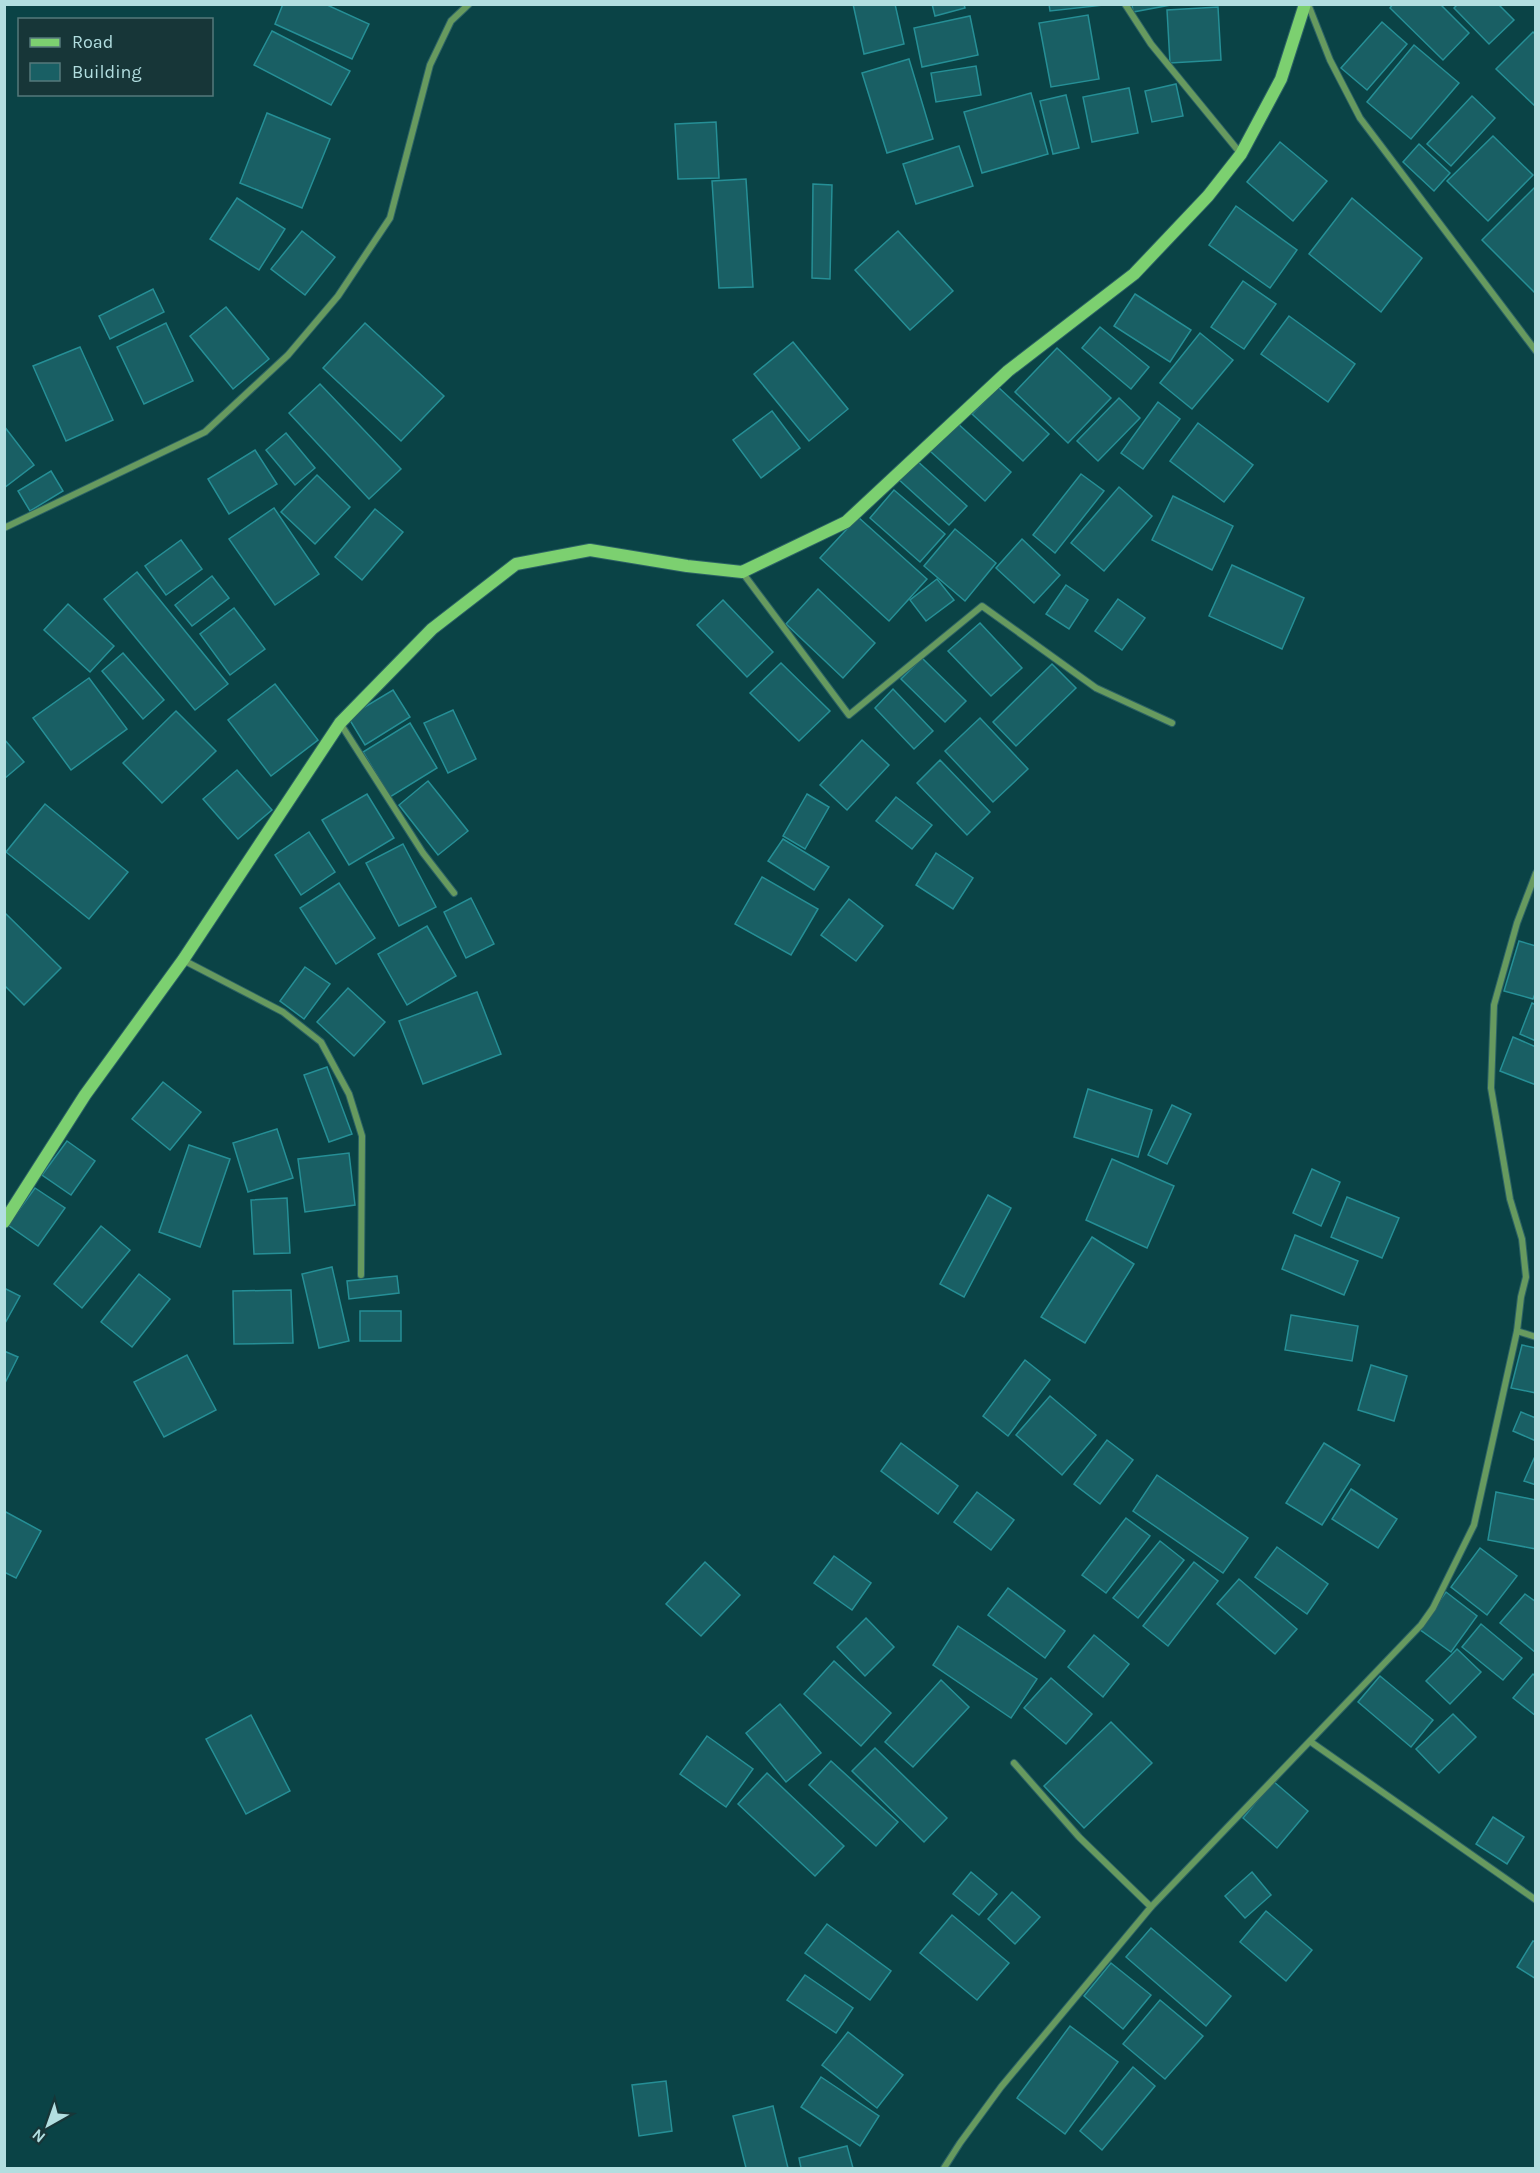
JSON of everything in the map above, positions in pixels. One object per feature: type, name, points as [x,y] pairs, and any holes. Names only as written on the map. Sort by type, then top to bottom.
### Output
[{"type":"street","points":[[4,528],[205,432],[288,355],[338,296],[390,218],[430,65],[451,21],[469,4]]},
{"type":"street","points":[[1125,4],[1151,44],[1241,154]]},
{"type":"street","points":[[4,1222],[85,1095],[183,960],[340,723],[432,628],[516,564],[590,550],[687,566],[742,572],[846,522],[1008,371],[1134,274],[1208,196],[1241,154],[1281,79],[1306,4]]},
{"type":"street","points":[[1306,4],[1330,60],[1360,118],[1536,351]]},
{"type":"street","points":[[742,572],[849,715],[982,606],[1096,688],[1172,723]]},
{"type":"street","points":[[340,723],[423,853],[454,893]]},
{"type":"street","points":[[944,2169],[1001,2087],[1151,1907],[1421,1625],[1474,1525],[1517,1330],[1526,1277],[1522,1239],[1510,1199],[1491,1088],[1494,1005],[1517,923],[1536,873]]},
{"type":"street","points":[[183,960],[283,1012],[321,1042],[349,1094],[362,1136],[361,1275]]},
{"type":"street","points":[[1517,1330],[1536,1337]]},
{"type":"street","points":[[1311,1742],[1536,1900]]},
{"type":"street","points":[[1014,1762],[1079,1837],[1151,1907]]},
{"type":"building","points":[[283,4],[325,4],[369,24],[352,59],[275,24]]},
{"type":"building","points":[[853,4],[895,4],[904,44],[864,54]]},
{"type":"building","points":[[932,4],[964,4],[965,8],[935,16]]},
{"type":"building","points":[[1049,4],[1103,4],[1104,5],[1050,11]]},
{"type":"building","points":[[1132,4],[1176,4],[1133,12]]},
{"type":"building","points":[[1393,4],[1440,4],[1469,33],[1443,60],[1390,8]]},
{"type":"building","points":[[1458,4],[1498,4],[1514,20],[1489,44],[1454,8]]},
{"type":"building","points":[[1218,7],[1221,60],[1170,63],[1167,10]]},
{"type":"building","points":[[1088,15],[1099,79],[1051,87],[1039,23]]},
{"type":"building","points":[[970,16],[978,55],[922,67],[914,28]]},
{"type":"building","points":[[1382,22],[1407,44],[1367,90],[1341,68]]},
{"type":"building","points":[[272,31],[350,71],[331,105],[254,65]]},
{"type":"building","points":[[1533,32],[1536,35],[1536,107],[1496,69]]},
{"type":"building","points":[[1414,45],[1459,83],[1411,139],[1367,102]]},
{"type":"building","points":[[909,59],[933,139],[887,153],[862,73]]},
{"type":"building","points":[[976,66],[981,95],[936,102],[931,73]]},
{"type":"building","points":[[1176,84],[1183,116],[1152,122],[1145,91]]},
{"type":"building","points":[[1129,88],[1138,133],[1092,142],[1083,97]]},
{"type":"building","points":[[1031,93],[1048,154],[982,173],[964,112]]},
{"type":"building","points":[[1066,95],[1079,148],[1053,154],[1040,101]]},
{"type":"building","points":[[1472,96],[1495,118],[1451,166],[1427,144]]},
{"type":"building","points":[[267,113],[330,139],[302,208],[240,183]]},
{"type":"building","points":[[716,122],[719,178],[678,179],[675,124]]},
{"type":"building","points":[[1493,136],[1533,175],[1488,221],[1447,181]]},
{"type":"building","points":[[1280,142],[1327,181],[1293,221],[1247,182]]},
{"type":"building","points":[[1419,144],[1450,173],[1434,191],[1403,162]]},
{"type":"building","points":[[959,146],[973,186],[916,204],[903,164]]},
{"type":"building","points":[[746,179],[753,287],[719,288],[712,181]]},
{"type":"building","points":[[813,184],[832,185],[830,279],[812,278]]},
{"type":"building","points":[[1536,186],[1536,290],[1534,292],[1482,240]]},
{"type":"building","points":[[237,198],[285,229],[259,270],[210,239]]},
{"type":"building","points":[[1352,198],[1422,258],[1381,312],[1309,254]]},
{"type":"building","points":[[1236,206],[1297,250],[1270,288],[1209,245]]},
{"type":"building","points":[[302,231],[335,257],[305,295],[271,269]]},
{"type":"building","points":[[898,231],[953,291],[910,330],[855,270]]},
{"type":"building","points":[[1243,281],[1276,304],[1244,349],[1211,327]]},
{"type":"building","points":[[153,289],[164,312],[110,339],[99,316]]},
{"type":"building","points":[[1135,294],[1191,330],[1170,362],[1114,326]]},
{"type":"building","points":[[226,307],[269,359],[233,389],[190,336]]},
{"type":"building","points":[[1289,316],[1355,364],[1328,402],[1261,354]]},
{"type":"building","points":[[166,323],[193,381],[144,404],[117,347]]},
{"type":"building","points":[[365,323],[444,396],[401,441],[323,368]]},
{"type":"building","points":[[1100,327],[1149,367],[1131,389],[1082,348]]},
{"type":"building","points":[[1200,333],[1233,360],[1192,409],[1160,383]]},
{"type":"building","points":[[793,342],[848,409],[809,441],[754,374]]},
{"type":"building","points":[[80,347],[113,420],[66,441],[33,366]]},
{"type":"building","points":[[1057,348],[1111,398],[1068,443],[1015,392]]},
{"type":"building","points":[[320,384],[401,469],[369,499],[289,413]]},
{"type":"building","points":[[998,387],[1049,434],[1023,461],[972,414]]},
{"type":"building","points":[[1119,398],[1140,418],[1098,461],[1077,441]]},
{"type":"building","points":[[1158,402],[1180,419],[1143,469],[1121,453]]},
{"type":"building","points":[[772,411],[800,448],[761,478],[733,440]]},
{"type":"building","points":[[956,422],[1011,472],[985,501],[930,451]]},
{"type":"building","points":[[1198,423],[1253,465],[1224,502],[1170,461]]},
{"type":"building","points":[[4,426],[34,465],[4,488]]},
{"type":"building","points":[[286,433],[315,468],[295,485],[266,450]]},
{"type":"building","points":[[255,450],[277,484],[229,514],[208,479]]},
{"type":"building","points":[[915,459],[967,506],[949,525],[897,478]]},
{"type":"building","points":[[51,471],[63,491],[30,511],[18,491]]},
{"type":"building","points":[[1081,474],[1104,491],[1055,553],[1033,535]]},
{"type":"building","points":[[317,475],[350,507],[315,544],[281,512]]},
{"type":"building","points":[[1119,487],[1152,516],[1104,571],[1071,543]]},
{"type":"building","points":[[894,490],[945,534],[920,562],[870,518]]},
{"type":"building","points":[[1173,496],[1233,526],[1212,570],[1152,540]]},
{"type":"building","points":[[274,508],[319,574],[275,605],[229,539]]},
{"type":"building","points":[[375,509],[403,532],[362,580],[335,557]]},
{"type":"building","points":[[858,517],[927,579],[889,621],[820,558]]},
{"type":"building","points":[[955,529],[996,563],[965,601],[924,566]]},
{"type":"building","points":[[1022,539],[1060,575],[1034,603],[996,568]]},
{"type":"building","points":[[181,540],[202,569],[166,595],[145,566]]},
{"type":"building","points":[[1232,565],[1304,598],[1282,649],[1209,616]]},
{"type":"building","points":[[137,572],[228,684],[195,710],[104,599]]},
{"type":"building","points":[[212,576],[229,598],[192,626],[175,605]]},
{"type":"building","points":[[937,579],[954,600],[926,621],[910,600]]},
{"type":"building","points":[[1066,585],[1088,600],[1069,629],[1046,614]]},
{"type":"building","points":[[818,589],[875,643],[843,678],[786,624]]},
{"type":"building","points":[[1118,599],[1145,618],[1122,650],[1095,631]]},
{"type":"building","points":[[723,600],[773,652],[747,677],[697,625]]},
{"type":"building","points":[[68,604],[114,646],[90,672],[44,630]]},
{"type":"building","points":[[234,608],[265,649],[230,675],[200,634]]},
{"type":"building","points":[[980,623],[1022,668],[991,696],[948,651]]},
{"type":"building","points":[[123,653],[164,700],[143,719],[102,671]]},
{"type":"building","points":[[922,658],[966,701],[945,722],[901,679]]},
{"type":"building","points":[[781,663],[830,711],[799,741],[750,693]]},
{"type":"building","points":[[1052,664],[1076,688],[1016,746],[993,722]]},
{"type":"building","points":[[89,678],[127,729],[71,770],[33,718]]},
{"type":"building","points":[[275,684],[318,740],[271,776],[228,720]]},
{"type":"building","points":[[893,689],[933,731],[914,749],[875,708]]},
{"type":"building","points":[[393,690],[410,717],[365,745],[348,717]]},
{"type":"building","points":[[453,710],[476,759],[448,773],[424,723]]},
{"type":"building","points":[[176,711],[216,751],[162,803],[123,763]]},
{"type":"building","points":[[980,718],[1028,769],[993,802],[945,751]]},
{"type":"building","points":[[410,723],[437,768],[390,797],[363,752]]},
{"type":"building","points":[[4,739],[24,762],[4,779]]},
{"type":"building","points":[[862,740],[889,765],[847,810],[820,785]]},
{"type":"building","points":[[940,760],[990,812],[967,835],[917,783]]},
{"type":"building","points":[[237,770],[272,810],[238,839],[203,799]]},
{"type":"building","points":[[428,781],[468,831],[438,855],[399,805]]},
{"type":"building","points":[[367,794],[394,838],[349,865],[322,820]]},
{"type":"building","points":[[807,794],[829,807],[805,849],[783,836]]},
{"type":"building","points":[[896,797],[932,825],[912,849],[876,821]]},
{"type":"building","points":[[45,804],[128,872],[89,919],[6,852]]},
{"type":"building","points":[[309,832],[335,872],[301,895],[275,855]]},
{"type":"building","points":[[783,839],[829,867],[814,890],[768,861]]},
{"type":"building","points":[[403,844],[436,907],[399,926],[366,863]]},
{"type":"building","points":[[936,853],[973,878],[953,909],[916,885]]},
{"type":"building","points":[[762,877],[818,909],[791,955],[735,924]]},
{"type":"building","points":[[339,883],[375,938],[336,964],[300,908]]},
{"type":"building","points":[[471,898],[494,944],[466,958],[444,912]]},
{"type":"building","points":[[849,899],[883,926],[856,961],[821,935]]},
{"type":"building","points":[[4,912],[61,968],[24,1005],[4,985]]},
{"type":"building","points":[[427,926],[456,976],[407,1005],[378,954]]},
{"type":"building","points":[[1519,941],[1536,946],[1536,991],[1533,999],[1504,991]]},
{"type":"building","points":[[305,967],[330,984],[304,1019],[280,1001]]},
{"type":"building","points":[[348,988],[385,1022],[354,1056],[317,1022]]},
{"type":"building","points":[[477,992],[501,1054],[423,1084],[399,1021]]},
{"type":"building","points":[[1532,1003],[1536,1005],[1536,1041],[1520,1034]]},
{"type":"building","points":[[1513,1037],[1536,1047],[1536,1085],[1500,1071]]},
{"type":"building","points":[[327,1067],[352,1134],[329,1142],[304,1075]]},
{"type":"building","points":[[163,1082],[201,1112],[170,1150],[132,1119]]},
{"type":"building","points":[[1088,1089],[1152,1110],[1138,1157],[1074,1137]]},
{"type":"building","points":[[1172,1105],[1191,1114],[1167,1164],[1148,1155]]},
{"type":"building","points":[[277,1129],[293,1178],[248,1192],[233,1143]]},
{"type":"building","points":[[67,1141],[95,1161],[71,1195],[42,1175]]},
{"type":"building","points":[[189,1145],[230,1159],[200,1247],[159,1232]]},
{"type":"building","points":[[349,1153],[355,1205],[305,1212],[298,1159]]},
{"type":"building","points":[[1112,1159],[1174,1186],[1147,1248],[1086,1220]]},
{"type":"building","points":[[1312,1169],[1340,1182],[1321,1226],[1293,1213]]},
{"type":"building","points":[[35,1188],[65,1208],[38,1246],[8,1225]]},
{"type":"building","points":[[988,1195],[1011,1208],[964,1297],[940,1284]]},
{"type":"building","points":[[1347,1197],[1399,1218],[1382,1258],[1331,1237]]},
{"type":"building","points":[[287,1198],[290,1253],[254,1254],[251,1200]]},
{"type":"building","points":[[101,1226],[130,1250],[82,1308],[54,1284]]},
{"type":"building","points":[[1295,1235],[1358,1261],[1344,1295],[1282,1269]]},
{"type":"building","points":[[1092,1237],[1134,1264],[1085,1343],[1041,1317]]},
{"type":"building","points":[[332,1267],[349,1341],[319,1348],[302,1274]]},
{"type":"building","points":[[139,1274],[170,1299],[132,1347],[101,1322]]},
{"type":"building","points":[[397,1276],[399,1293],[349,1299],[347,1281]]},
{"type":"building","points":[[4,1288],[20,1296],[4,1325]]},
{"type":"building","points":[[291,1290],[293,1343],[234,1344],[233,1291]]},
{"type":"building","points":[[360,1311],[401,1311],[401,1341],[360,1341]]},
{"type":"building","points":[[1291,1315],[1358,1326],[1352,1361],[1285,1350]]},
{"type":"building","points":[[1522,1345],[1536,1348],[1536,1393],[1511,1388]]},
{"type":"building","points":[[4,1351],[18,1357],[4,1385]]},
{"type":"building","points":[[187,1355],[216,1410],[164,1437],[134,1382]]},
{"type":"building","points":[[1025,1360],[1050,1380],[1008,1436],[983,1416]]},
{"type":"building","points":[[1371,1365],[1407,1376],[1394,1421],[1358,1410]]},
{"type":"building","points":[[1050,1396],[1096,1435],[1062,1475],[1016,1435]]},
{"type":"building","points":[[1521,1412],[1536,1418],[1536,1441],[1513,1431]]},
{"type":"building","points":[[1107,1440],[1133,1460],[1100,1504],[1074,1484]]},
{"type":"building","points":[[901,1443],[958,1486],[938,1514],[881,1471]]},
{"type":"building","points":[[1324,1443],[1360,1465],[1322,1525],[1286,1503]]},
{"type":"building","points":[[1536,1454],[1536,1485],[1524,1481]]},
{"type":"building","points":[[1157,1475],[1248,1538],[1223,1573],[1133,1511]]},
{"type":"building","points":[[1351,1489],[1397,1519],[1378,1548],[1332,1519]]},
{"type":"building","points":[[977,1492],[1014,1520],[991,1550],[954,1522]]},
{"type":"building","points":[[1496,1492],[1536,1500],[1536,1549],[1488,1540]]},
{"type":"building","points":[[4,1511],[41,1531],[16,1578],[4,1572]]},
{"type":"building","points":[[1126,1518],[1150,1536],[1106,1593],[1082,1575]]},
{"type":"building","points":[[1160,1541],[1184,1560],[1138,1618],[1113,1598]]},
{"type":"building","points":[[1277,1547],[1328,1584],[1307,1614],[1255,1577]]},
{"type":"building","points":[[1480,1548],[1517,1576],[1487,1615],[1451,1587]]},
{"type":"building","points":[[834,1556],[871,1583],[852,1610],[814,1583]]},
{"type":"building","points":[[705,1562],[740,1595],[701,1636],[666,1604]]},
{"type":"building","points":[[1194,1562],[1218,1581],[1168,1646],[1143,1626]]},
{"type":"building","points":[[1239,1579],[1297,1629],[1275,1654],[1217,1604]]},
{"type":"building","points":[[1008,1588],[1065,1631],[1045,1658],[988,1615]]},
{"type":"building","points":[[1446,1592],[1477,1616],[1451,1652],[1419,1629]]},
{"type":"building","points":[[1525,1594],[1536,1602],[1536,1653],[1500,1623]]},
{"type":"building","points":[[866,1618],[894,1647],[865,1676],[837,1647]]},
{"type":"building","points":[[1481,1624],[1522,1658],[1503,1680],[1462,1647]]},
{"type":"building","points":[[958,1626],[1037,1679],[1011,1718],[933,1665]]},
{"type":"building","points":[[1094,1635],[1129,1664],[1103,1697],[1068,1667]]},
{"type":"building","points":[[1457,1649],[1481,1672],[1450,1704],[1426,1681]]},
{"type":"building","points":[[834,1661],[891,1713],[861,1746],[804,1694]]},
{"type":"building","points":[[1533,1674],[1536,1677],[1536,1716],[1513,1698]]},
{"type":"building","points":[[1380,1676],[1433,1720],[1411,1747],[1358,1702]]},
{"type":"building","points":[[1051,1678],[1092,1714],[1066,1744],[1024,1708]]},
{"type":"building","points":[[941,1680],[969,1707],[913,1767],[885,1742]]},
{"type":"building","points":[[780,1704],[821,1753],[786,1782],[746,1733]]},
{"type":"building","points":[[1453,1714],[1476,1737],[1439,1773],[1416,1749]]},
{"type":"building","points":[[251,1715],[290,1791],[246,1814],[206,1739]]},
{"type":"building","points":[[1111,1722],[1152,1763],[1084,1828],[1044,1786]]},
{"type":"building","points":[[707,1736],[753,1769],[726,1807],[680,1774]]},
{"type":"building","points":[[875,1748],[947,1818],[924,1842],[852,1771]]},
{"type":"building","points":[[831,1761],[898,1822],[876,1846],[809,1785]]},
{"type":"building","points":[[767,1773],[844,1846],[815,1876],[738,1804]]},
{"type":"building","points":[[1273,1781],[1308,1811],[1277,1848],[1243,1818]]},
{"type":"building","points":[[1493,1817],[1524,1837],[1507,1864],[1476,1844]]},
{"type":"building","points":[[971,1872],[997,1894],[979,1915],[953,1894]]},
{"type":"building","points":[[1252,1872],[1271,1895],[1245,1918],[1225,1896]]},
{"type":"building","points":[[1012,1892],[1040,1917],[1015,1944],[988,1919]]},
{"type":"building","points":[[1266,1911],[1312,1950],[1286,1981],[1240,1942]]},
{"type":"building","points":[[952,1915],[1009,1963],[977,2000],[920,1953]]},
{"type":"building","points":[[827,1924],[891,1971],[870,2000],[805,1953]]},
{"type":"building","points":[[1151,1928],[1231,1996],[1206,2026],[1126,1957]]},
{"type":"building","points":[[1533,1941],[1536,1942],[1536,1979],[1517,1967]]},
{"type":"building","points":[[1111,1963],[1151,1995],[1123,2029],[1084,1996]]},
{"type":"building","points":[[805,1975],[853,2008],[836,2033],[787,2000]]},
{"type":"building","points":[[1160,2000],[1203,2036],[1165,2079],[1123,2044]]},
{"type":"building","points":[[1070,2026],[1118,2062],[1065,2134],[1017,2098]]},
{"type":"building","points":[[848,2032],[903,2075],[877,2108],[822,2065]]},
{"type":"building","points":[[1133,2067],[1155,2086],[1102,2150],[1080,2131]]},
{"type":"building","points":[[821,2077],[879,2116],[860,2146],[801,2107]]},
{"type":"building","points":[[666,2081],[672,2131],[639,2136],[632,2085]]},
{"type":"building","points":[[773,2106],[788,2168],[746,2168],[733,2116]]},
{"type":"building","points":[[847,2146],[853,2168],[801,2168],[799,2158]]}]
